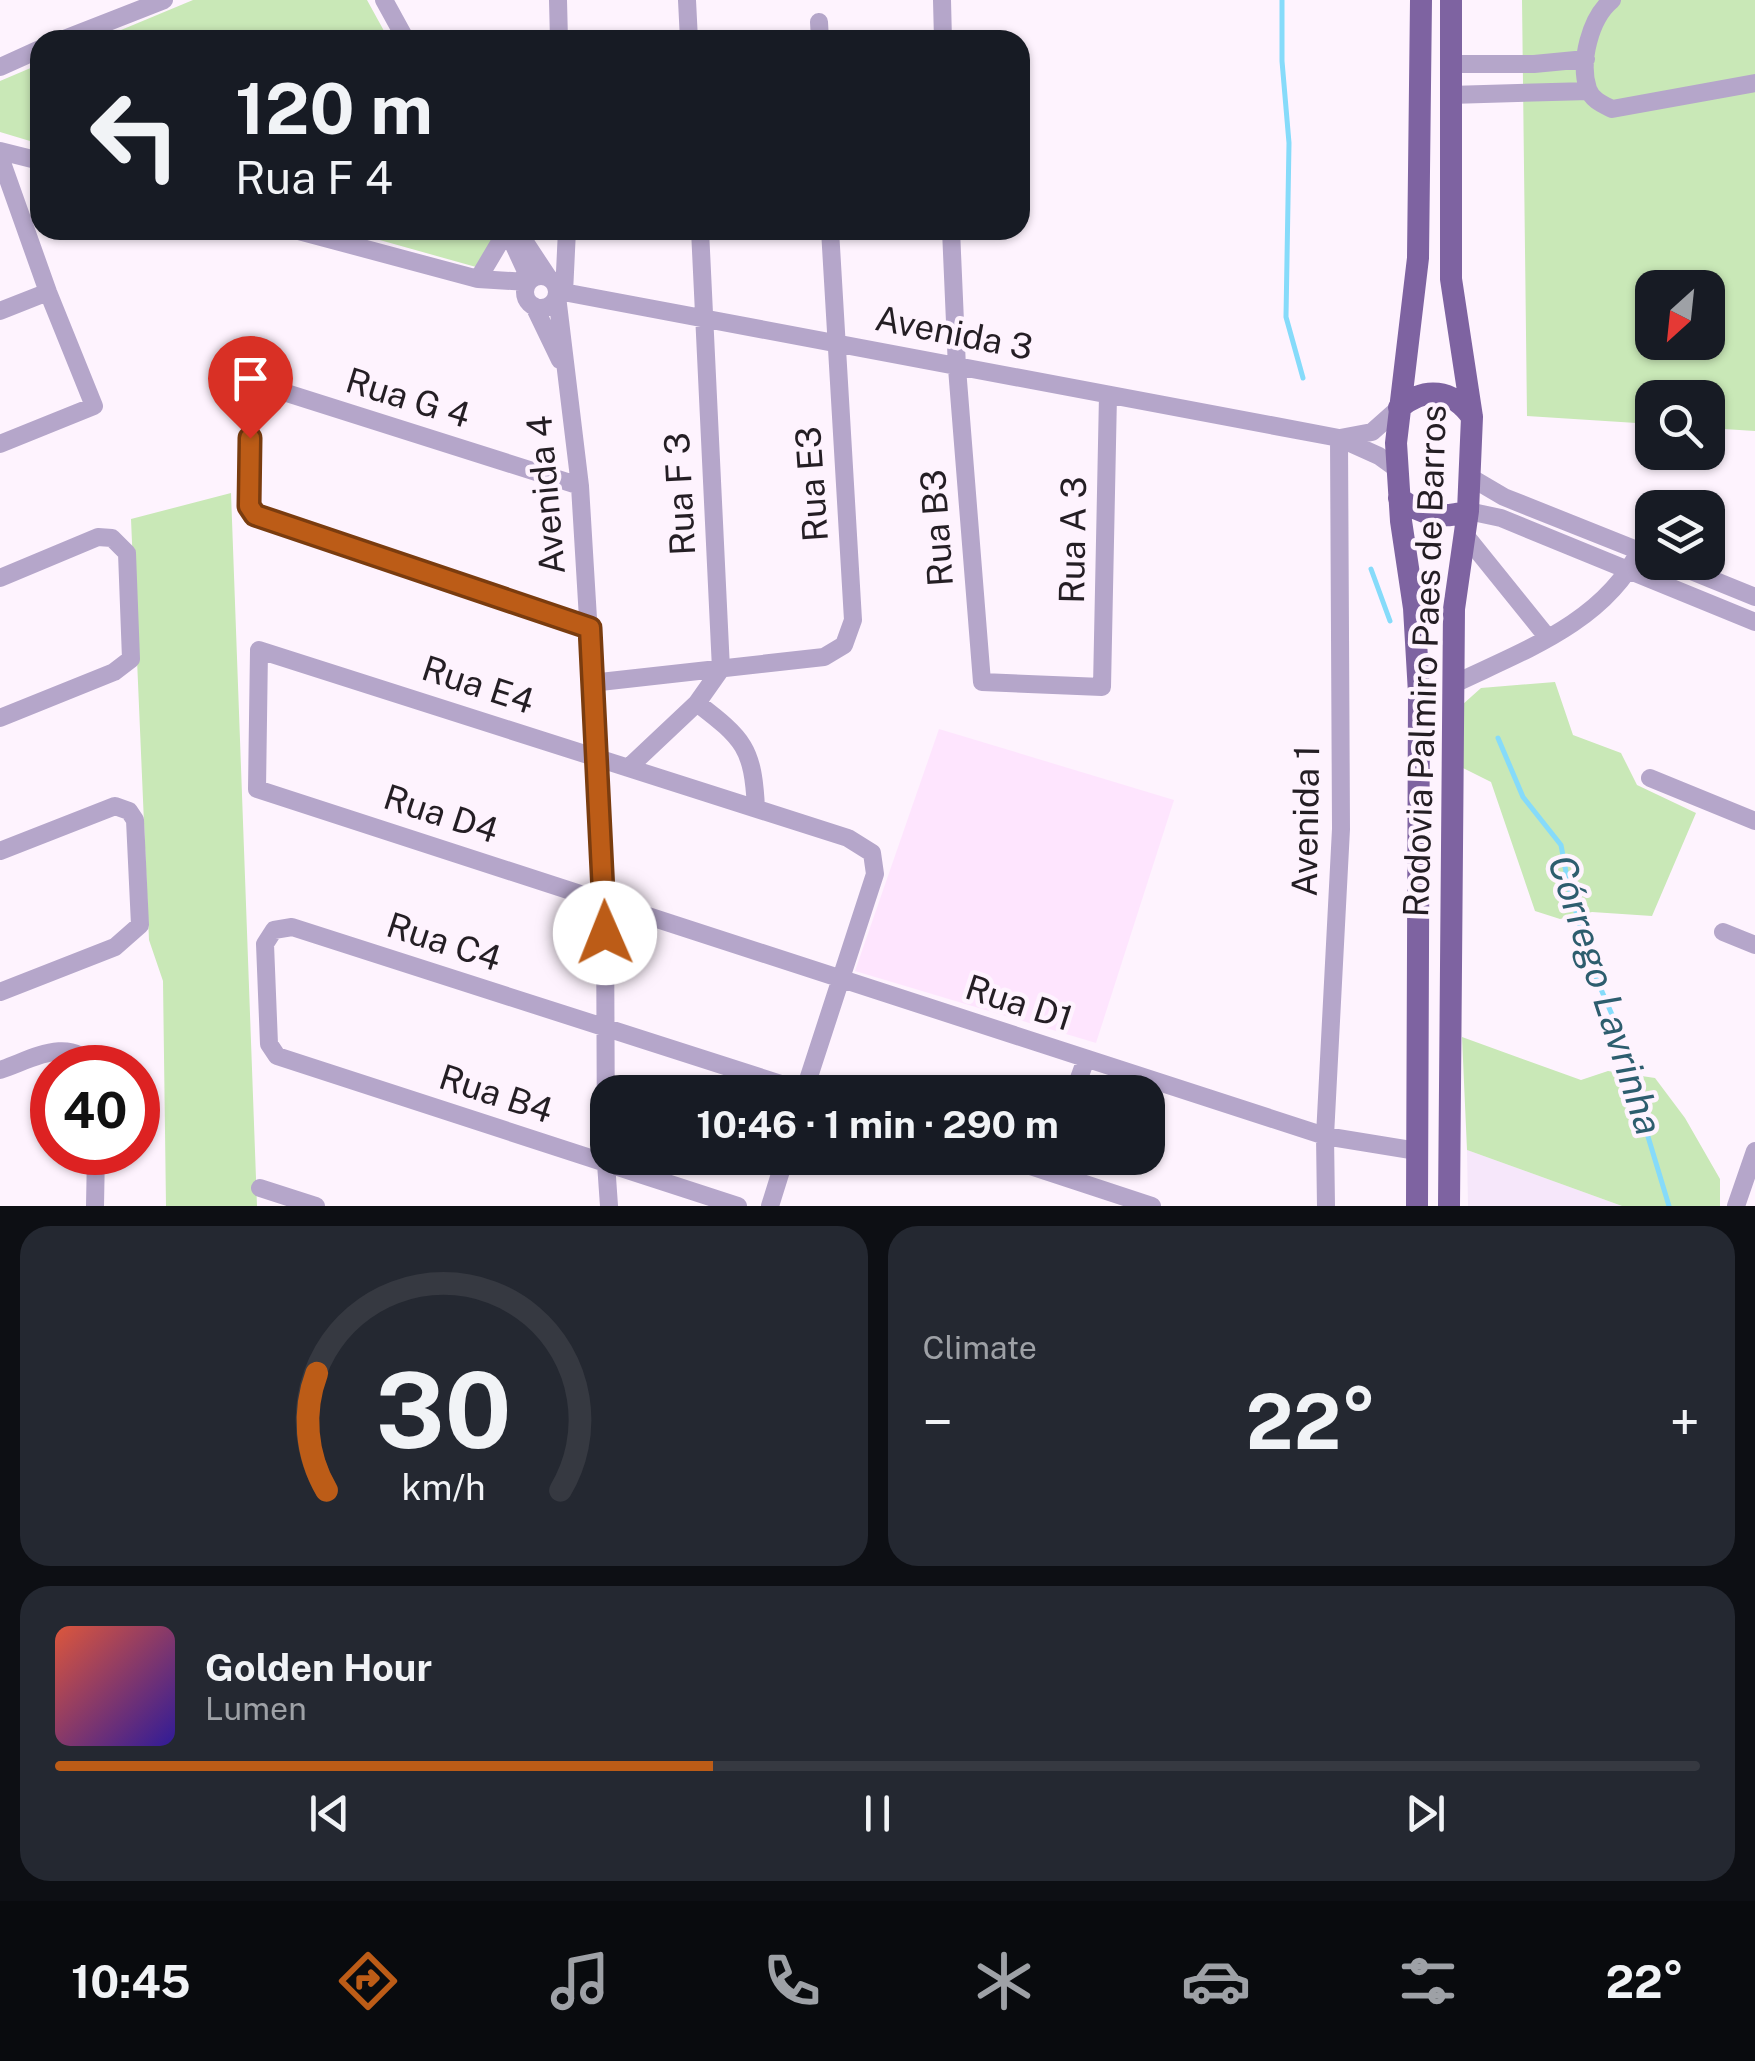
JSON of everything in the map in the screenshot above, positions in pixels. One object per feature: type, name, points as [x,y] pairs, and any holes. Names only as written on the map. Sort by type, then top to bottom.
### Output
[{"type":"main road","name":"Rodovia Palmiro Paes de Barros","points":[[1417,1206],[1419,693],[1414,608],[1397,469],[1399,408],[1418,258],[1420,0]]},
{"type":"main road","name":"Rodovia Palmiro Paes de Barros","points":[[1449,1206],[1454,609],[1468,512],[1472,416],[1451,279],[1450,0]]},
{"type":"main road","points":[[1399,408],[1410,398],[1438,392],[1464,405],[1472,416]]},
{"type":"main road","points":[[1399,498],[1414,510],[1432,516],[1468,512]]},
{"type":"street","points":[[88,30],[164,0]]},
{"type":"street","points":[[384,0],[400,30]]},
{"type":"street","points":[[558,0],[559,30]]},
{"type":"street","points":[[687,0],[688,30]]},
{"type":"street","points":[[942,0],[943,30]]},
{"type":"street","points":[[1612,0],[1594,24],[1586,59],[1588,91],[1598,102],[1612,109],[1755,83]]},
{"type":"street","points":[[0,67],[30,54]]},
{"type":"street","points":[[1451,64],[1534,64],[1586,59]]},
{"type":"street","points":[[1450,95],[1588,91]]},
{"type":"street","points":[[0,154],[30,160]]},
{"type":"street","points":[[0,154],[48,292],[94,406],[0,444]]},
{"type":"street","name":"Avenida 3","points":[[333,240],[482,279],[704,317],[1339,438],[1368,450],[1397,469]]},
{"type":"street","points":[[482,279],[502,240]]},
{"type":"street","name":"Avenida 4","points":[[513,240],[543,290]]},
{"type":"street","name":"Avenida 4","points":[[521,240],[543,290],[568,378],[580,486],[606,901],[605,1075]]},
{"type":"street","points":[[543,290],[563,240]]},
{"type":"street","name":"Rua F 3","points":[[700,240],[721,669]]},
{"type":"street","name":"Rua E3","points":[[721,669],[824,657],[844,644],[853,620],[831,240]]},
{"type":"street","name":"Rua B3","points":[[951,240],[957,368],[982,682],[1102,688]]},
{"type":"street","points":[[0,311],[48,292]]},
{"type":"street","name":"Rua G 4","points":[[580,486],[274,390],[260,392],[251,403],[249,506],[255,515],[590,628]]},
{"type":"street","name":"Rua A 3","points":[[1102,688],[1108,395]]},
{"type":"street","points":[[1339,438],[1372,432],[1399,408]]},
{"type":"street","name":"Avenida 1","points":[[1326,1206],[1324,1136],[1341,829],[1339,438]]},
{"type":"street","points":[[1470,478],[1504,497],[1635,550]]},
{"type":"street","points":[[1468,512],[1500,518],[1755,622]]},
{"type":"street","points":[[1465,535],[1548,638]]},
{"type":"street","points":[[0,578],[98,537],[112,538],[127,553],[131,658],[114,672],[0,718]]},
{"type":"street","points":[[1452,685],[1580,619],[1635,565]]},
{"type":"street","points":[[1713,580],[1755,597]]},
{"type":"street","name":"Rua E4","points":[[258,789],[259,650],[848,838],[872,853],[875,874],[840,978]]},
{"type":"street","points":[[591,683],[721,669]]},
{"type":"street","points":[[628,768],[697,703],[721,669]]},
{"type":"street","points":[[697,703],[728,727],[748,752],[756,808]]},
{"type":"street","points":[[1650,778],[1755,821]]},
{"type":"street","name":"Rua D4","points":[[258,789],[606,901]]},
{"type":"street","points":[[0,851],[114,806],[129,811],[134,820],[140,925],[114,946],[0,992]]},
{"type":"street","name":"Rua D1","points":[[606,901],[1324,1136],[1417,1151]]},
{"type":"street","name":"Rua C4","points":[[291,1062],[276,1056],[270,1044],[265,944],[274,930],[292,927],[752,1075]]},
{"type":"street","points":[[1723,932],[1755,945]]},
{"type":"street","points":[[810,1075],[840,978]]},
{"type":"street","points":[[1080,1075],[1086,1059]]},
{"type":"street","points":[[0,1070],[30,1060]]},
{"type":"street","name":"Rua B4","points":[[291,1062],[590,1158]]},
{"type":"street","points":[[1736,1206],[1755,1151]]},
{"type":"street","points":[[94,1206],[95,1175]]},
{"type":"street","name":"Avenida 4","points":[[607,1175],[609,1206]]},
{"type":"street","name":"Rua B4","points":[[643,1175],[738,1206]]},
{"type":"street","points":[[770,1206],[780,1175]]},
{"type":"street","points":[[1058,1175],[1152,1206]]},
{"type":"street","points":[[260,1188],[316,1206]]},
{"type":"shaded area","points":[[939,729],[1174,800],[1096,1043],[855,971]]},
{"type":"shaded area","points":[[1467,1150],[1622,1206],[1468,1206]]},
{"type":"green space","points":[[193,0],[367,0],[384,30],[121,30]]},
{"type":"green space","points":[[1522,0],[1755,0],[1755,431],[1725,429],[1725,380],[1635,380],[1635,423],[1527,416]]},
{"type":"green space","points":[[30,68],[30,141],[0,132],[0,81]]},
{"type":"green space","points":[[380,240],[494,240],[476,267]]},
{"type":"green space","points":[[231,493],[257,1206],[166,1206],[163,981],[149,940],[131,519]]},
{"type":"green space","points":[[1555,682],[1573,735],[1621,753],[1637,785],[1696,813],[1652,916],[1592,912],[1560,919],[1535,911],[1491,782],[1463,768],[1462,705],[1481,688]]},
{"type":"green space","points":[[1462,1037],[1581,1080],[1608,1071],[1655,1078],[1685,1118],[1720,1179],[1720,1206],[1622,1206],[1467,1150]]},
{"type":"waterway","name":"Córrego Lavrinha","points":[[1282,0],[1289,143],[1286,317],[1303,378]]},
{"type":"waterway","name":"Córrego Lavrinha","points":[[1371,569],[1390,621]]},
{"type":"waterway","name":"Córrego Lavrinha","points":[[1498,738],[1523,797],[1561,845],[1594,973],[1632,1061],[1646,1130],[1669,1206]]},
{"type":"route","points":[[250,438],[249,506],[255,515],[590,628],[605,933]]}]
